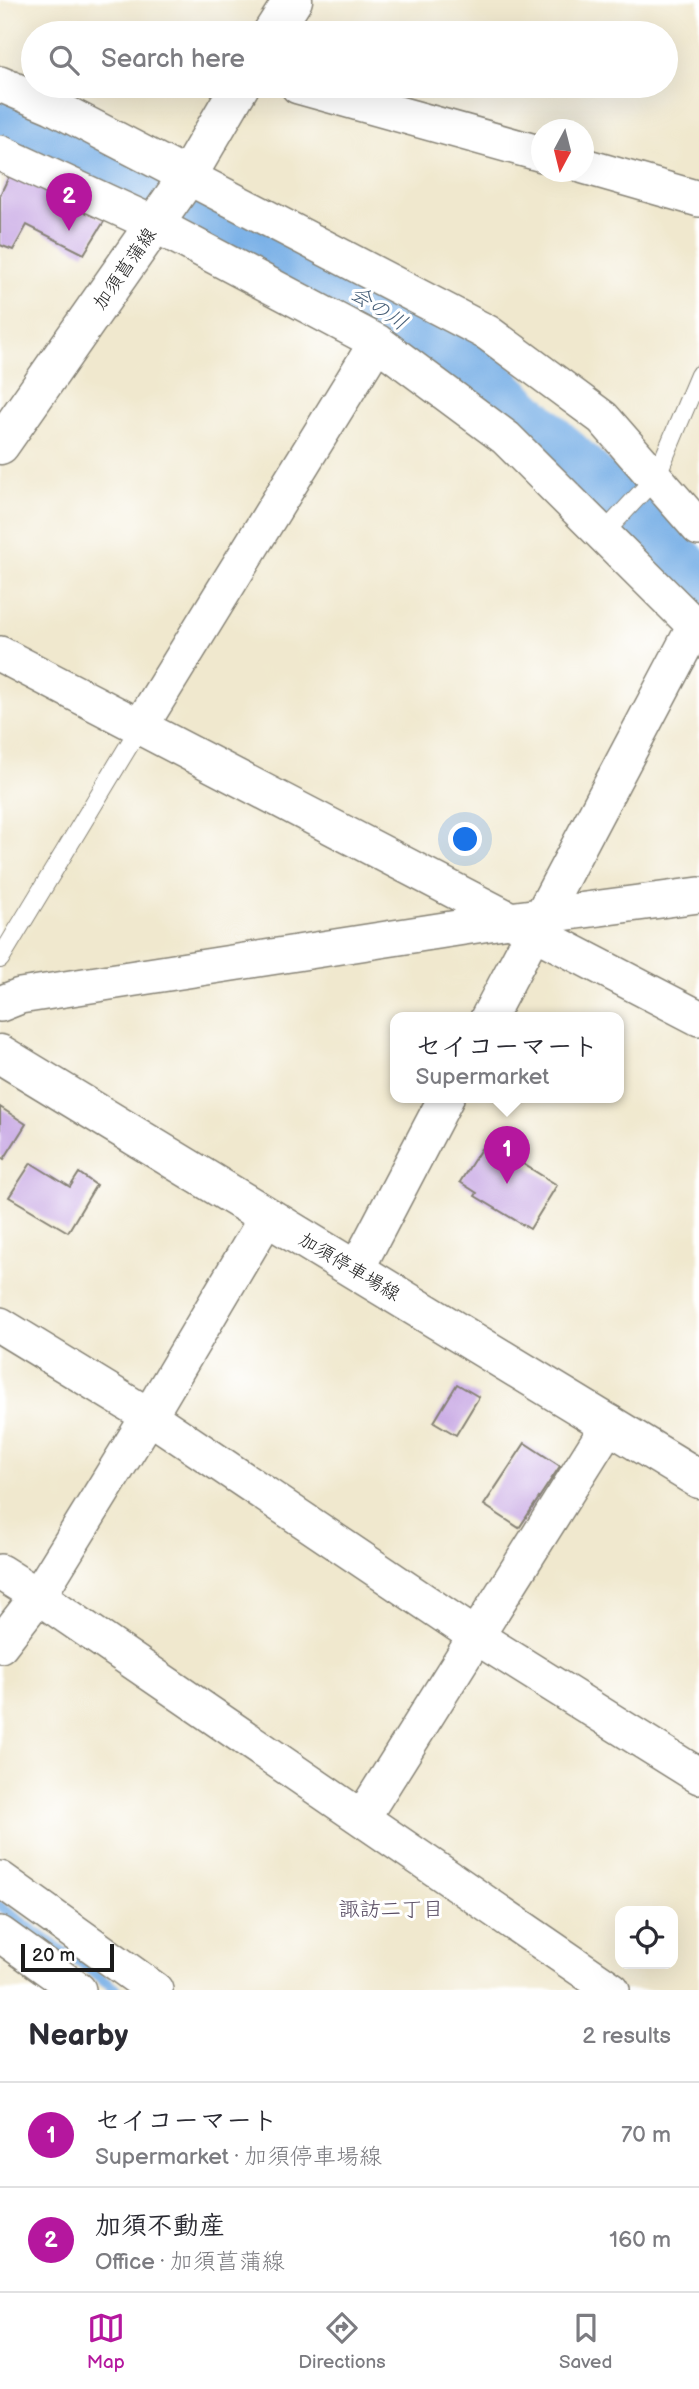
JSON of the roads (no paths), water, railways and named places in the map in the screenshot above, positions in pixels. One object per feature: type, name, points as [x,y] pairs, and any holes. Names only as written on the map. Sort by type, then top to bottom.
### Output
[{"type":"main road","points":[[280,21],[293,0]]},
{"type":"main road","name":"加須菖蒲線","points":[[0,445],[186,179],[233,98]]},
{"type":"main road","name":"加須停車場線","points":[[0,1055],[699,1479]]},
{"type":"street","points":[[0,84],[21,93]]},
{"type":"street","points":[[33,98],[488,333],[603,418],[699,528]]},
{"type":"street","points":[[340,98],[531,152]]},
{"type":"street","points":[[0,153],[157,220],[377,342],[506,438],[697,628],[528,922],[490,1012]]},
{"type":"street","points":[[594,169],[699,199]]},
{"type":"street","points":[[140,727],[377,342]]},
{"type":"street","points":[[0,654],[528,922],[699,1018]]},
{"type":"street","points":[[0,1004],[20,996],[699,895]]},
{"type":"street","points":[[356,1270],[443,1103]]},
{"type":"street","points":[[0,1645],[38,1596],[267,1217]]},
{"type":"street","points":[[0,1325],[149,1416],[477,1637],[699,1776]]},
{"type":"street","points":[[362,1818],[610,1423]]},
{"type":"street","points":[[0,1572],[612,1990]]},
{"type":"street","points":[[0,1879],[155,1990]]},
{"type":"street","points":[[0,1934],[78,1990]]},
{"type":"lane","points":[[603,534],[656,477],[699,375]]},
{"type":"lane","points":[[0,959],[140,727]]},
{"type":"waterway","name":"会の川","points":[[0,120],[296,254],[479,375],[699,583]]},
{"type":"waterway","points":[[0,1906],[117,1990]]},
{"type":"place","name":"加須不動産","points":[[69,231]]},
{"type":"place","name":"セイコーマート","points":[[507,1184]]},
{"type":"district","name":"諏訪二丁目","points":[[391,1909]]}]
